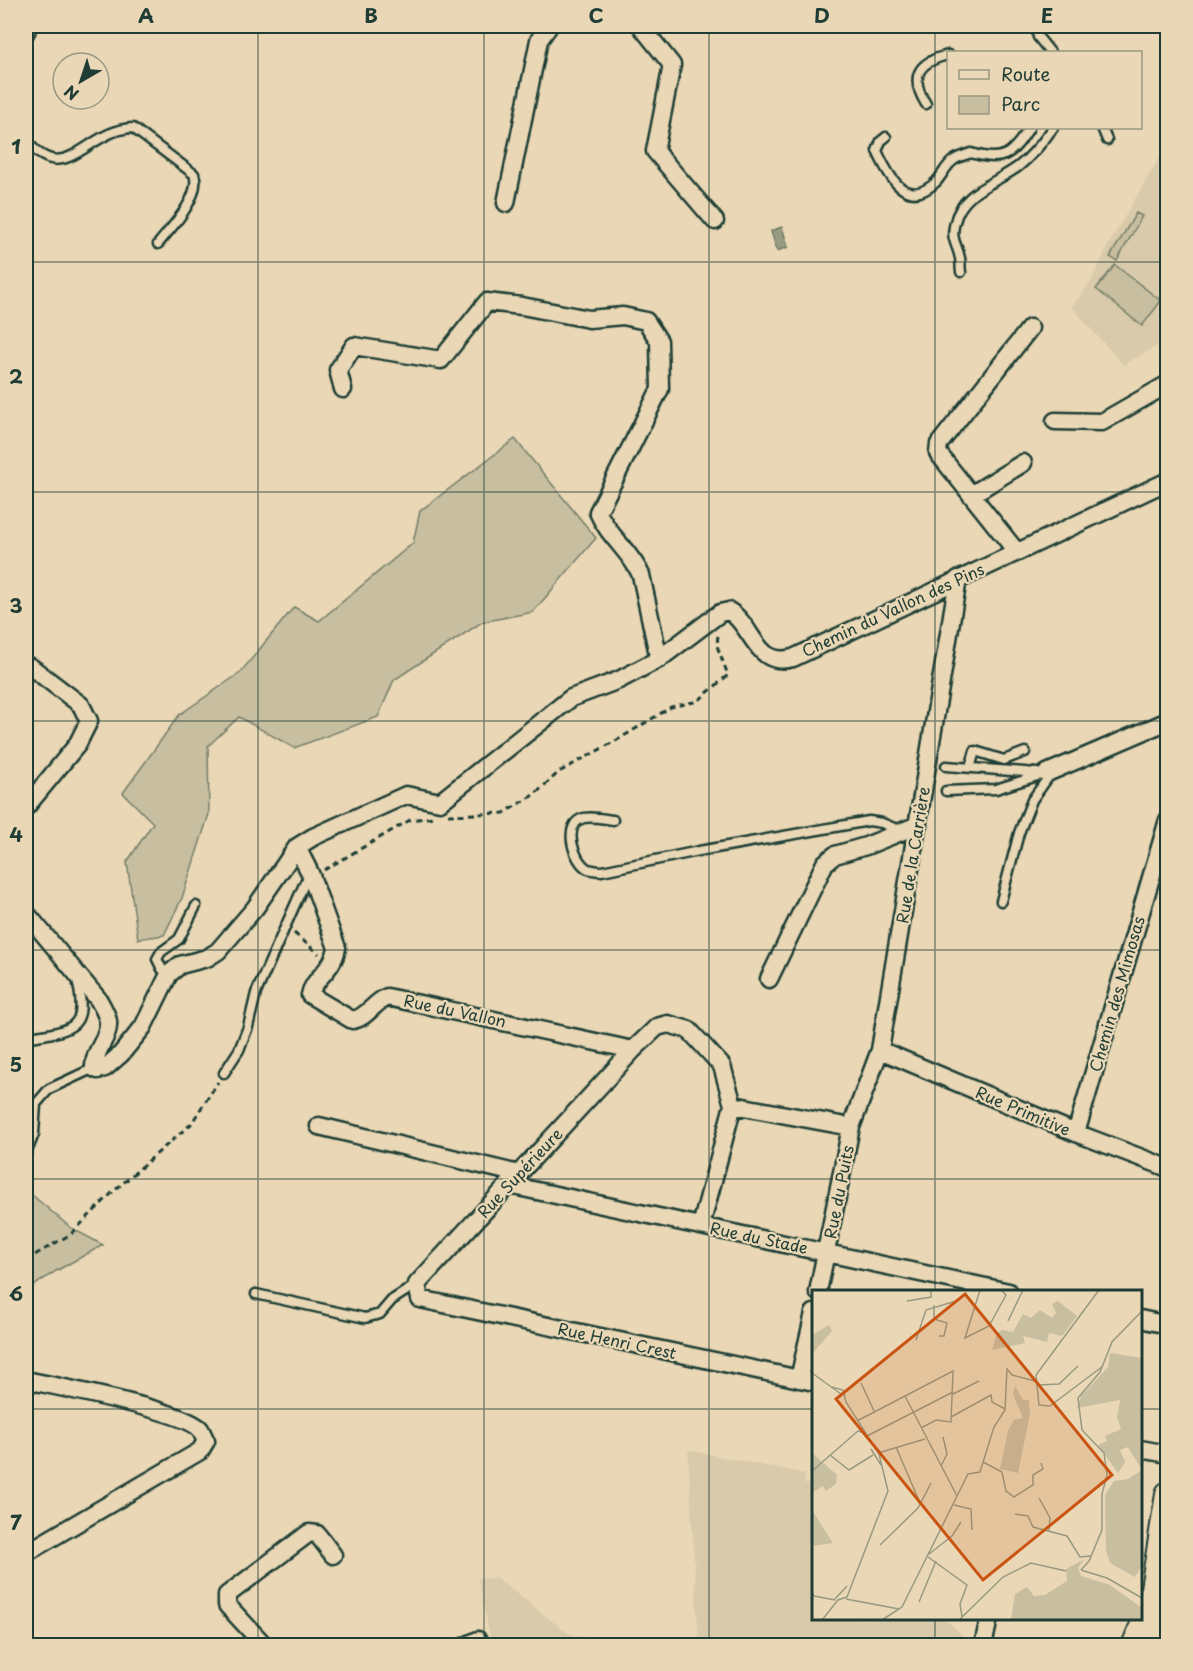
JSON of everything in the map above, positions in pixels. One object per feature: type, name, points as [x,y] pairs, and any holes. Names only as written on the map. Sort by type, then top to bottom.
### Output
[{"type":"street","points":[[26,32],[28,26]]},
{"type":"street","points":[[506,203],[539,40],[549,26]]},
{"type":"street","points":[[641,26],[672,64],[655,151],[715,221]]},
{"type":"street","points":[[343,389],[338,370],[354,346],[441,360],[487,302],[522,306],[589,320],[623,316],[646,321],[659,341],[660,389],[600,504],[598,512],[602,522],[637,565],[659,659]]},
{"type":"street","points":[[1016,552],[938,453],[939,444],[1030,328]]},
{"type":"street","points":[[1054,420],[1102,422],[1167,384]]},
{"type":"street","points":[[971,495],[1023,463]]},
{"type":"street","name":"Chemin du Vallon des Pins","points":[[741,620],[751,637],[769,657],[780,661],[793,658],[1167,481]]},
{"type":"street","name":"Rue de la Carrière","points":[[851,1127],[880,1050],[910,828],[958,579]]},
{"type":"street","points":[[26,913],[98,999],[108,1023],[107,1032],[93,1060],[94,1068],[98,1070],[105,1068],[143,1027],[169,974],[180,965],[207,958],[218,951],[255,908],[297,847],[313,837],[406,795],[440,802],[571,698],[619,680],[659,659],[720,613],[729,611],[741,620]]},
{"type":"street","points":[[26,667],[31,667],[81,705],[89,721],[77,745],[26,807]]},
{"type":"street","points":[[1051,771],[1167,721]]},
{"type":"street","name":"Chemin des Mimosas","points":[[1076,1133],[1167,820]]},
{"type":"street","points":[[768,979],[825,862],[834,855],[867,846],[910,828]]},
{"type":"street","points":[[297,847],[312,876],[337,948],[332,964]]},
{"type":"street","name":"Rue du Vallon","points":[[332,964],[311,989],[310,995],[352,1020],[359,1019],[380,1000],[387,997],[633,1050]]},
{"type":"street","name":"Rue Supérieure","points":[[418,1292],[514,1179],[657,1027],[668,1024],[689,1030],[722,1066],[733,1105]]},
{"type":"street","name":"Rue Primitive","points":[[880,1050],[1076,1133],[1167,1168]]},
{"type":"street","points":[[701,1226],[733,1105],[851,1127]]},
{"type":"street","name":"Rue du Stade","points":[[319,1126],[514,1179],[701,1226],[1000,1290]]},
{"type":"street","name":"Rue du Puits","points":[[818,1290],[851,1127]]},
{"type":"street","name":"Rue Henri Crest","points":[[418,1292],[806,1381]]},
{"type":"street","points":[[1142,1319],[1167,1325]]},
{"type":"street","points":[[806,1381],[812,1323]]},
{"type":"street","points":[[26,1382],[31,1381],[154,1410],[200,1428],[206,1441],[201,1451],[26,1553]]},
{"type":"street","points":[[1142,1449],[1167,1454]]},
{"type":"street","points":[[1134,1646],[1150,1608],[1167,1494]]},
{"type":"street","points":[[265,1646],[228,1605],[227,1595],[309,1533],[317,1534],[333,1555]]},
{"type":"street","points":[[1157,1646],[1167,1589]]},
{"type":"street","points":[[982,1646],[988,1620]]},
{"type":"lane","points":[[1036,26],[1038,37],[1049,51]]},
{"type":"lane","points":[[926,104],[917,90],[917,80],[922,68],[936,58],[947,55]]},
{"type":"lane","points":[[26,140],[37,154],[55,161],[66,159],[109,132],[133,128],[194,174],[196,185],[185,211],[158,244]]},
{"type":"lane","points":[[886,137],[881,141],[877,151],[887,172],[902,189],[914,194],[932,186],[953,161],[971,153],[988,158],[1005,155],[1014,149],[1028,129]]},
{"type":"lane","points":[[961,272],[960,258],[953,240],[955,221],[963,204],[980,189],[1019,166],[1039,148],[1052,129]]},
{"type":"lane","points":[[1102,129],[1107,140]]},
{"type":"lane","points":[[970,768],[975,751],[1004,760],[1025,752]]},
{"type":"lane","points":[[946,766],[1051,771]]},
{"type":"lane","points":[[946,791],[996,789],[1051,771]]},
{"type":"lane","points":[[1001,901],[1019,833],[1032,800],[1051,771]]},
{"type":"lane","points":[[613,820],[584,818],[576,822],[572,830],[573,846],[581,862],[589,869],[602,871],[868,821],[910,828]]},
{"type":"lane","points":[[224,1072],[239,1050],[248,1027],[256,993],[305,882],[312,876]]},
{"type":"lane","points":[[169,974],[162,969],[157,959],[161,952],[178,939],[196,906]]},
{"type":"lane","points":[[26,1040],[30,1037],[65,1030],[79,1020],[82,1010],[76,973]]},
{"type":"lane","points":[[26,1154],[34,1134],[36,1104],[49,1089],[94,1068]]},
{"type":"lane","points":[[256,1294],[365,1318],[380,1314],[392,1300],[418,1292]]},
{"type":"path","points":[[312,876],[410,820],[466,813],[504,813],[535,794],[559,772],[671,707],[698,701],[728,675],[717,646],[722,620],[738,622],[741,620]]},
{"type":"path","points":[[285,927],[332,964]]},
{"type":"path","points":[[26,1260],[71,1234],[115,1190],[191,1124],[224,1072]]},
{"type":"shaded area","points":[[1167,137],[1167,340],[1123,365],[1072,307],[1091,282],[1110,242],[1158,160]]},
{"type":"shaded area","points":[[782,227],[788,247],[777,251],[771,231]]},
{"type":"shaded area","points":[[688,1450],[805,1474],[804,1484],[809,1484],[812,1488],[812,1620],[946,1620],[973,1645],[699,1645]]},
{"type":"shaded area","points":[[496,1578],[569,1634],[619,1645],[492,1645],[478,1579]]},
{"type":"green space","points":[[1136,213],[1142,216],[1117,261],[1110,257]]},
{"type":"green space","points":[[1115,265],[1161,301],[1142,326],[1096,289]]},
{"type":"green space","points":[[515,439],[596,538],[533,612],[482,622],[394,680],[378,717],[294,748],[239,717],[208,746],[209,814],[182,898],[164,935],[138,939],[127,862],[153,823],[123,793],[179,715],[240,673],[294,607],[319,621],[413,543],[420,511]]},
{"type":"green space","points":[[26,1190],[71,1228],[103,1245],[26,1291]]}]
